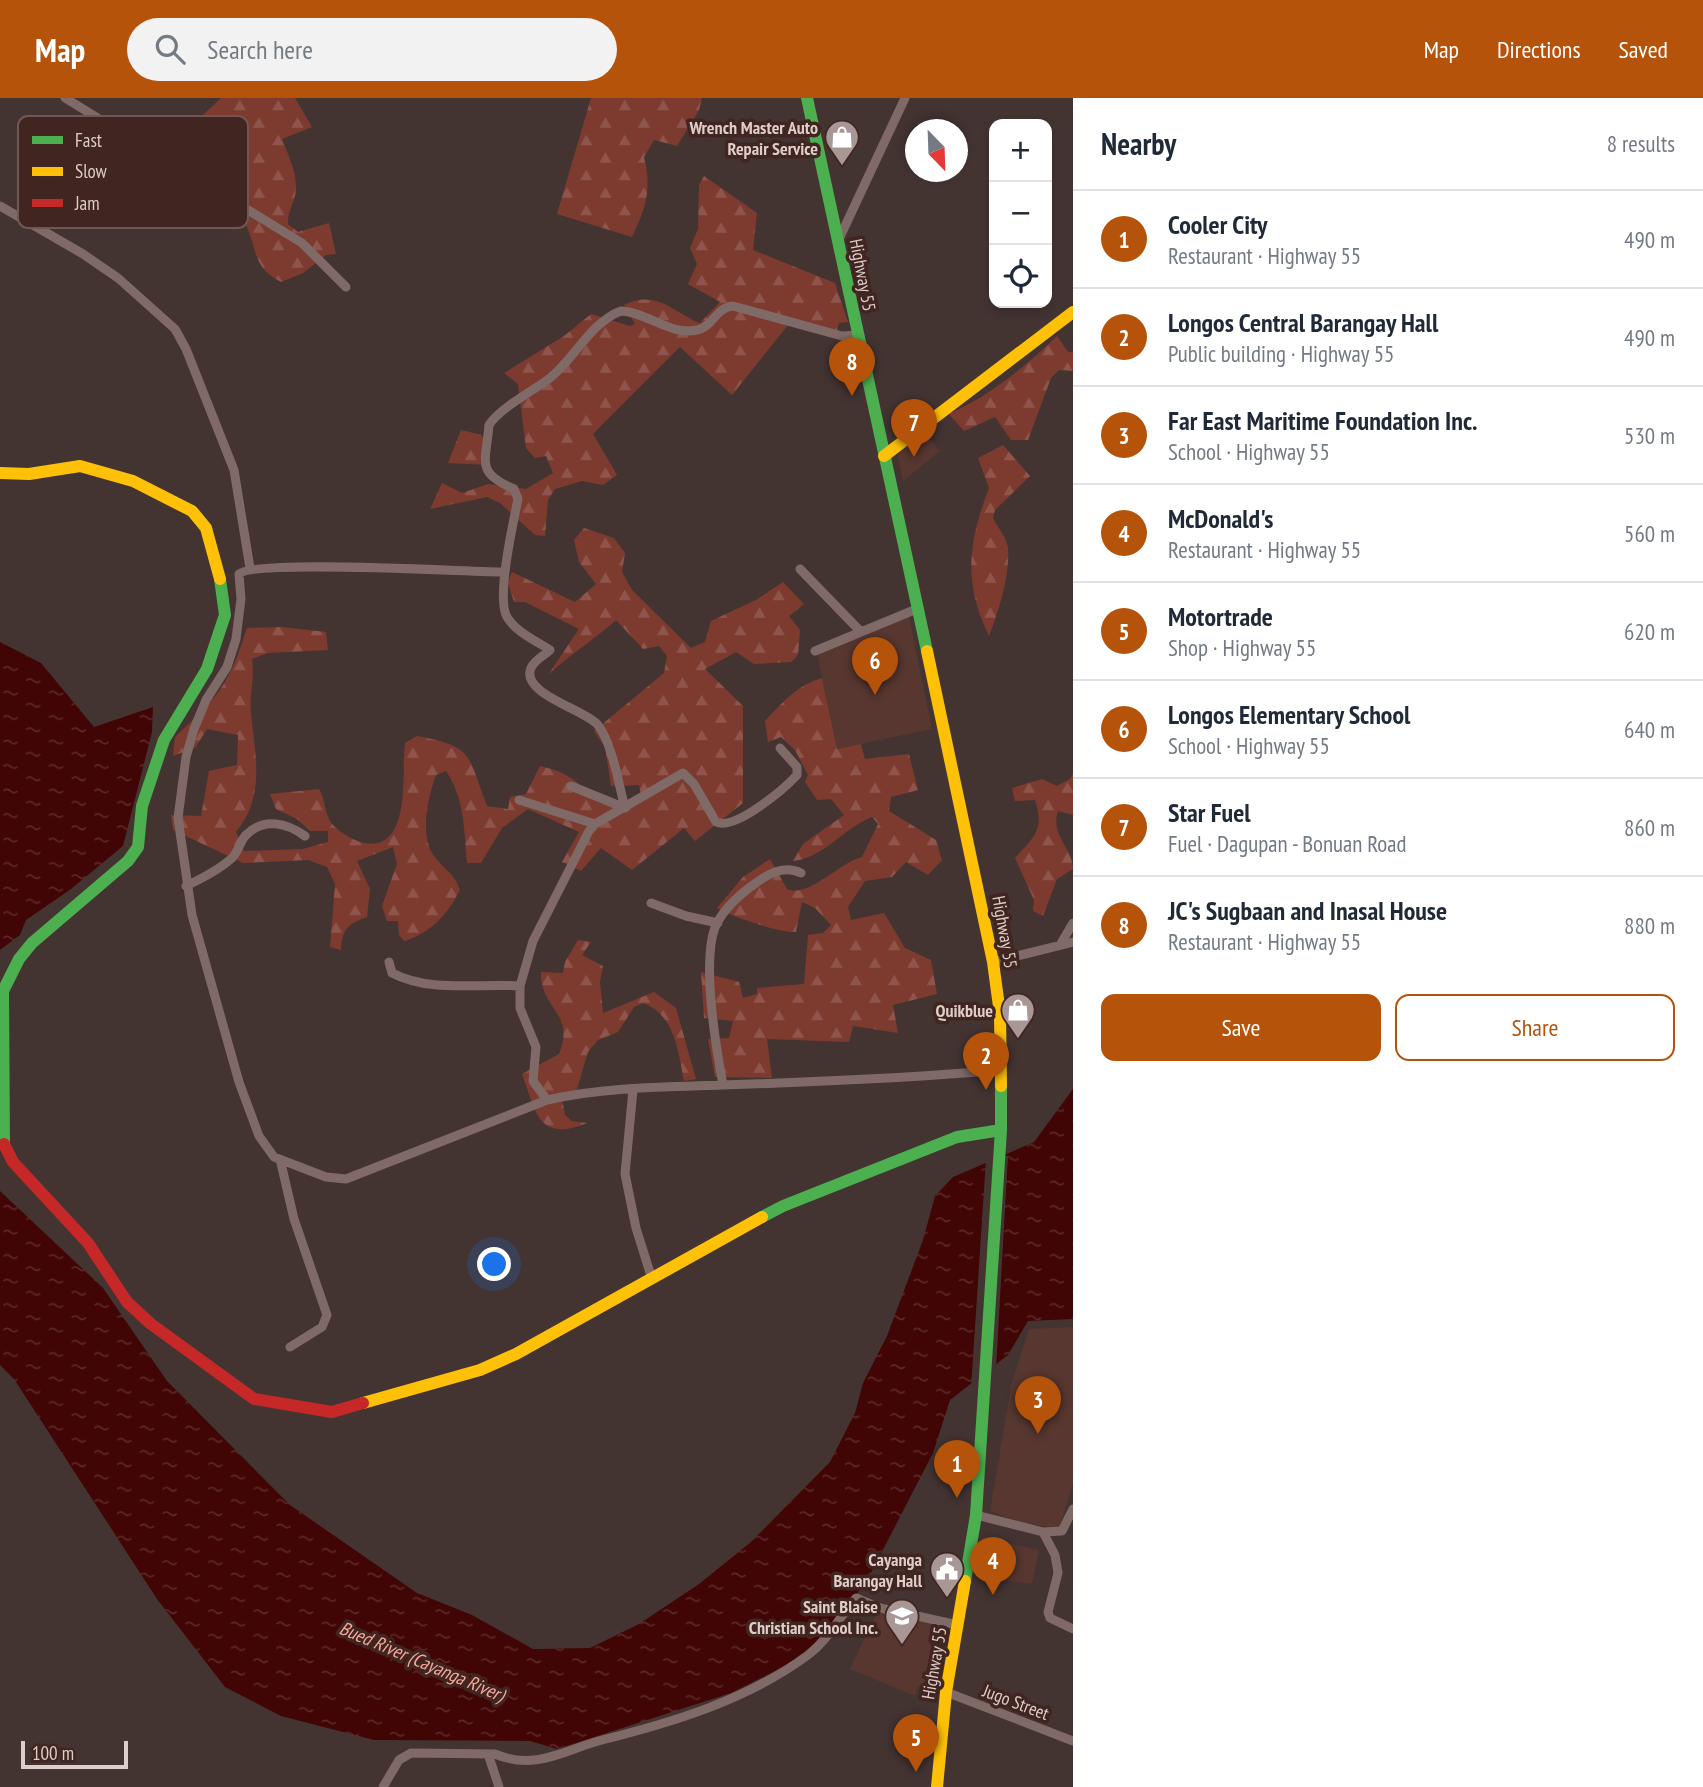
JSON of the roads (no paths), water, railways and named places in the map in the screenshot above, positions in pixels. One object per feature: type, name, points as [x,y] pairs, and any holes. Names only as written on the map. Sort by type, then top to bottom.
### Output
[{"type":"main road","name":"Highway 55","points":[[807,98],[838,241],[849,335],[884,456],[919,608],[993,962],[1002,1070],[1002,1130],[976,1515],[947,1692],[937,1787]]},
{"type":"main road","points":[[884,456],[1073,312]]},
{"type":"main road","points":[[0,472],[29,474],[80,466],[133,481],[175,500],[192,511],[206,528],[225,597],[225,615],[213,654],[164,740],[142,806],[138,846],[128,861],[33,943],[19,959],[3,991],[4,1143],[13,1162],[88,1243],[127,1302],[151,1324],[254,1399],[332,1412],[480,1370],[516,1354],[783,1206],[957,1137],[1002,1130]]},
{"type":"street","points":[[65,98],[94,116]]},
{"type":"street","points":[[838,241],[905,98]]},
{"type":"street","points":[[0,206],[18,216]]},
{"type":"street","points":[[248,210],[302,243],[346,287]]},
{"type":"street","points":[[38,228],[118,278],[175,329],[186,349],[234,470],[250,568]]},
{"type":"street","points":[[625,808],[608,747],[598,725],[538,690],[532,682],[530,668],[551,651],[514,626],[506,616],[502,591],[517,492],[493,479],[486,470],[489,425],[551,377],[588,340],[601,321],[621,311],[676,329],[695,331],[706,326],[724,309],[733,306],[849,335]]},
{"type":"street","points":[[505,572],[321,566],[250,568],[239,574],[240,612],[236,639],[227,667],[206,700],[186,757],[178,818],[186,886],[206,971],[239,1082],[259,1136],[270,1153],[326,1177],[346,1179],[547,1100],[573,1094],[723,1085],[883,1080],[1002,1070]]},
{"type":"street","points":[[800,569],[861,632]]},
{"type":"street","points":[[816,651],[919,608]]},
{"type":"street","points":[[547,1100],[533,1081],[536,1047],[520,1008],[520,986],[533,942],[583,841],[596,824],[683,773],[694,784],[716,822],[730,823],[769,801],[797,775],[797,767],[780,748]]},
{"type":"street","points":[[571,786],[625,808]]},
{"type":"street","points":[[519,800],[596,824]]},
{"type":"street","points":[[186,886],[224,865],[236,853],[247,834],[261,826],[280,823],[305,836]]},
{"type":"street","points":[[723,1085],[712,1015],[711,950],[718,923],[730,903],[765,876],[786,870],[801,873]]},
{"type":"street","points":[[652,903],[718,923]]},
{"type":"street","points":[[1060,945],[1073,923]]},
{"type":"street","points":[[993,962],[1073,942]]},
{"type":"street","points":[[389,962],[392,973],[419,981],[482,988],[520,986]]},
{"type":"street","points":[[633,1090],[625,1174],[636,1228],[652,1279]]},
{"type":"street","points":[[280,1159],[294,1219],[327,1315],[327,1321],[322,1327],[290,1347]]},
{"type":"street","points":[[976,1515],[1043,1532],[1062,1531],[1073,1509]]},
{"type":"street","points":[[1043,1532],[1058,1565],[1049,1618],[1073,1629]]},
{"type":"street","points":[[383,1787],[399,1760],[411,1753],[488,1754],[522,1761],[548,1759],[707,1709],[808,1655],[840,1623],[856,1598],[880,1608],[958,1625]]},
{"type":"street","name":"Jugo Street","points":[[947,1692],[1073,1741]]},
{"type":"street","points":[[488,1754],[499,1787]]},
{"type":"water","points":[[0,642],[41,663],[94,727],[153,707],[152,732],[123,846],[71,889],[26,920],[20,935],[0,950]]},
{"type":"water","name":"Bued River (Cayanga River)","points":[[1073,1089],[1073,1319],[1028,1321],[1008,1355],[950,1400],[933,1453],[872,1571],[837,1624],[801,1658],[731,1693],[557,1749],[530,1741],[374,1740],[281,1716],[225,1687],[157,1599],[14,1379],[0,1365],[0,1191],[103,1288],[167,1381],[290,1505],[417,1593],[472,1615],[533,1649],[590,1648],[639,1624],[699,1584],[751,1542],[830,1462],[855,1413],[863,1383],[887,1336],[923,1240],[935,1196],[953,1177],[1034,1142]]},
{"type":"place","name":"Wrench Master Auto Repair Service","points":[[842,167]]},
{"type":"place","name":"JC's Sugbaan and Inasal House","points":[[852,396]]},
{"type":"place","name":"Star Fuel","points":[[914,457]]},
{"type":"place","name":"Longos Elementary School","points":[[875,695]]},
{"type":"place","name":"Quikblue","points":[[1018,1040]]},
{"type":"place","name":"Longos Central Barangay Hall","points":[[986,1090]]},
{"type":"place","name":"Far East Maritime Foundation Inc.","points":[[1038,1434]]},
{"type":"place","name":"Cooler City","points":[[957,1498]]},
{"type":"place","name":"McDonald's","points":[[993,1595]]},
{"type":"place","name":"Cayanga Barangay Hall","points":[[947,1599]]},
{"type":"place","name":"Saint Blaise Christian School Inc.","points":[[902,1646]]},
{"type":"place","name":"Motortrade","points":[[916,1772]]}]
